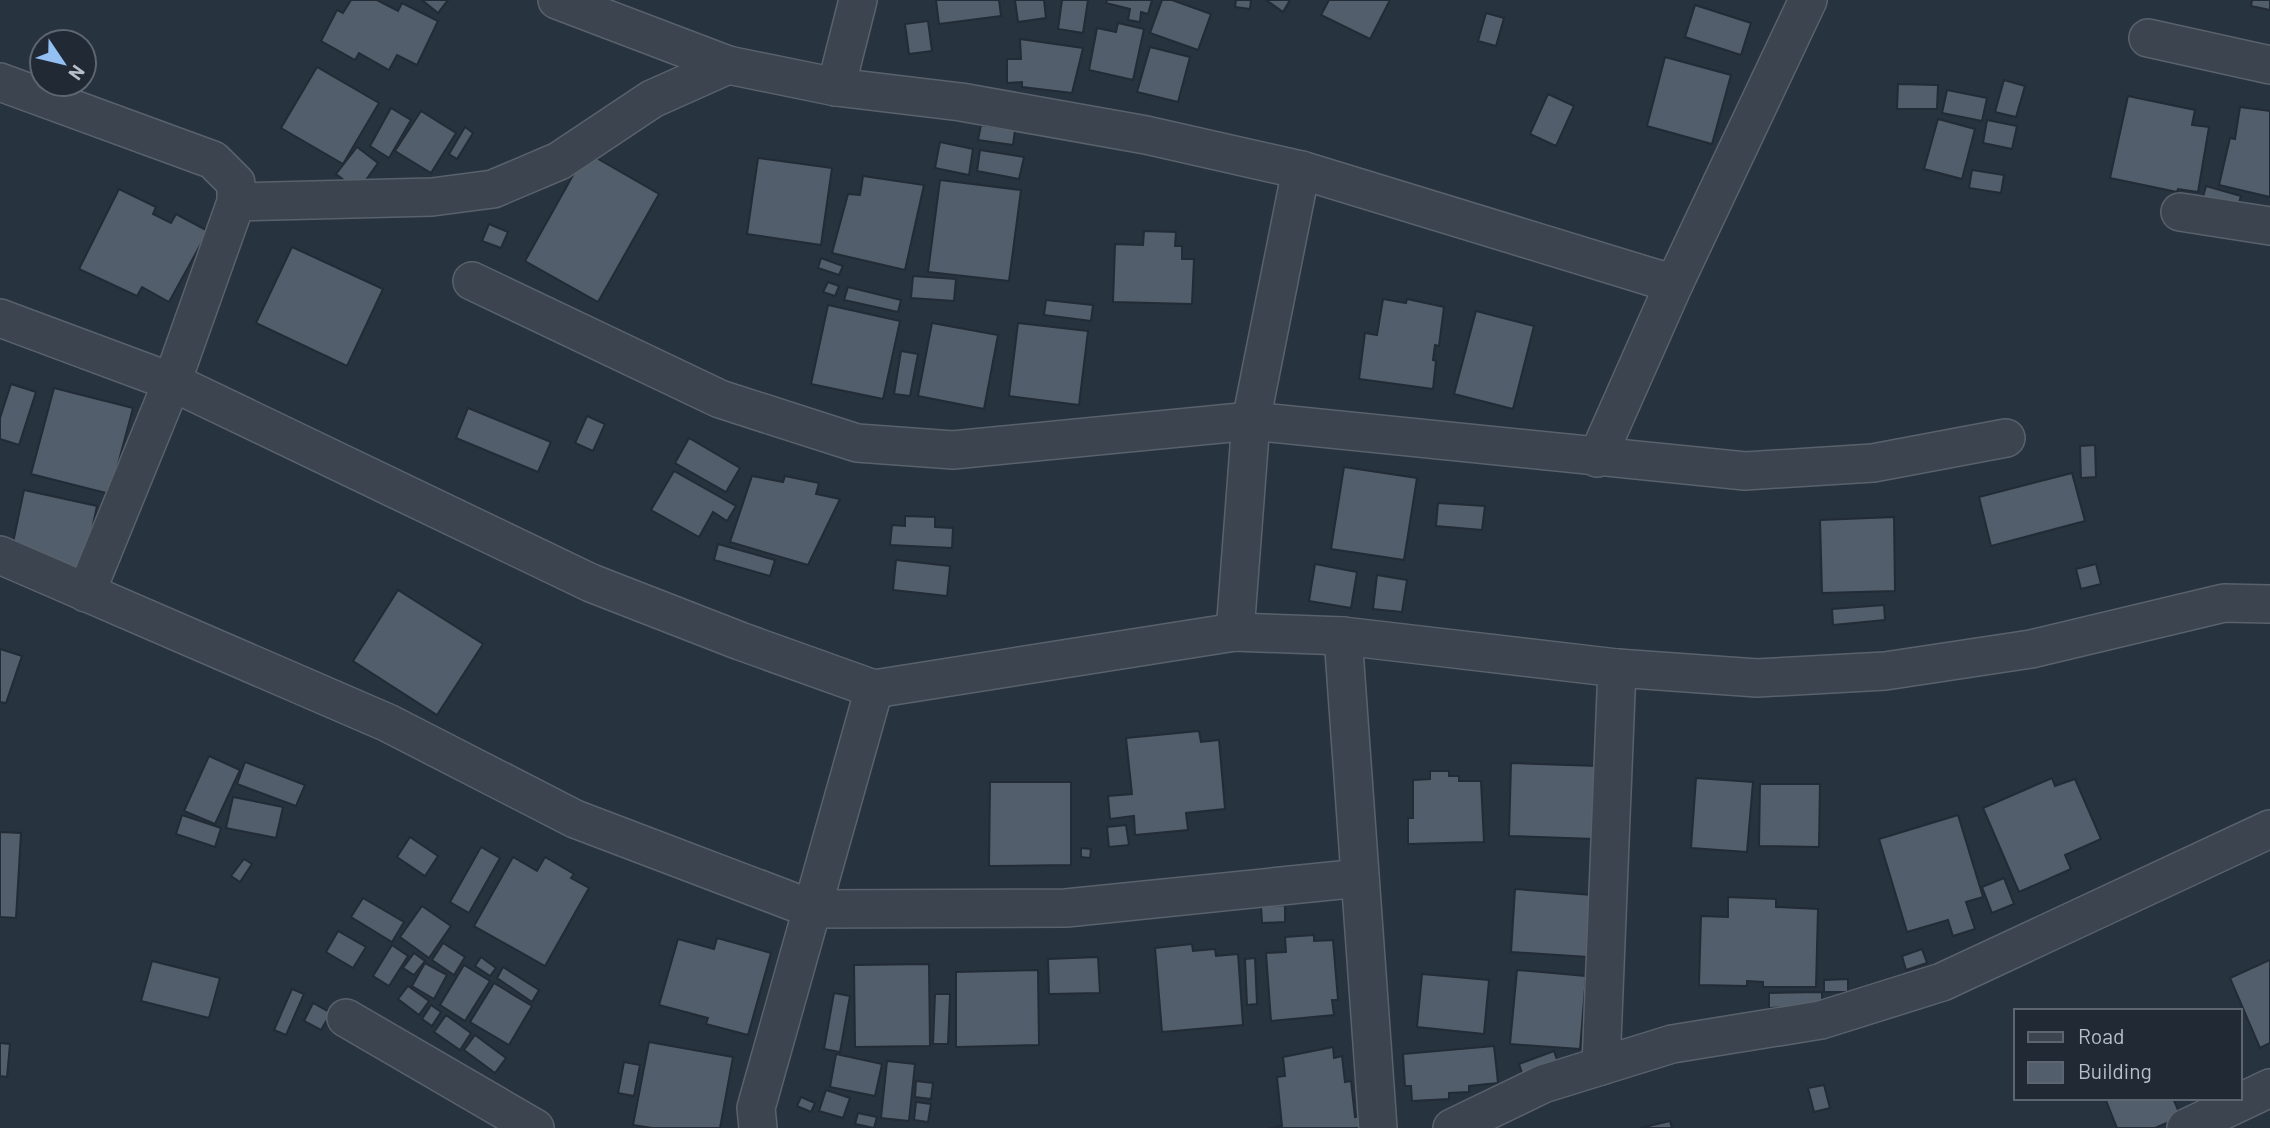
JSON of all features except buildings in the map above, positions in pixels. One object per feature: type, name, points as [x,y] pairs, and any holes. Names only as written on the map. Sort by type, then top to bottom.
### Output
[{"type":"street","points":[[557,0],[728,65],[836,87],[961,102],[1146,135],[1301,170],[1674,284]]},
{"type":"street","points":[[836,87],[858,0]]},
{"type":"street","points":[[1597,458],[1674,284],[1808,0]]},
{"type":"street","points":[[2148,38],[2270,65]]},
{"type":"street","points":[[236,202],[432,197],[493,189],[559,161],[652,99],[728,65]]},
{"type":"street","points":[[0,82],[213,160],[236,183],[236,202],[173,382],[86,593]]},
{"type":"street","points":[[1235,632],[1251,421],[1301,170]]},
{"type":"street","points":[[2180,212],[2270,226]]},
{"type":"street","points":[[472,281],[720,400],[857,443],[953,450],[1251,421],[1745,471],[1873,463],[2007,438]]},
{"type":"street","points":[[0,318],[173,382],[591,583],[874,689],[1235,632],[1343,636],[1617,668],[1757,678],[1885,671],[2031,649],[2224,603],[2270,604]]},
{"type":"street","points":[[0,555],[388,723],[575,818],[811,909],[1066,908],[1360,878]]},
{"type":"street","points":[[1343,636],[1378,1128]]},
{"type":"street","points":[[1601,1066],[1617,668]]},
{"type":"street","points":[[758,1128],[756,1108],[874,689]]},
{"type":"street","points":[[1452,1128],[1543,1084],[1672,1044],[1821,1020],[1942,982],[2270,829]]},
{"type":"street","points":[[346,1018],[535,1128]]},
{"type":"street","points":[[2186,1128],[2270,1088]]}]
